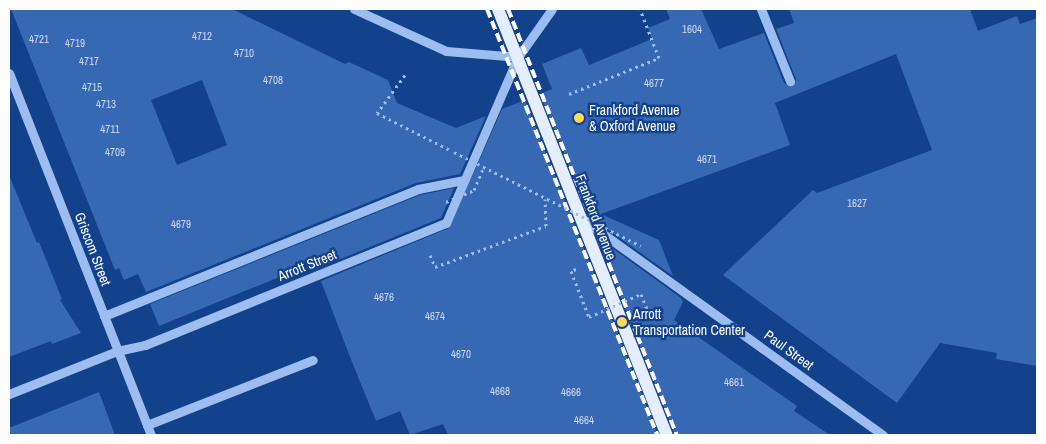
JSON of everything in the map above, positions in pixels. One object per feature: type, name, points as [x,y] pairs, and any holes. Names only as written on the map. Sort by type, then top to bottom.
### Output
[{"type":"main road","name":"Frankford Avenue","points":[[498,9],[667,435]]},
{"type":"street","points":[[354,9],[446,51],[518,57]]},
{"type":"street","name":"Arrott Street","points":[[9,394],[117,351],[145,345],[446,223],[518,57],[552,9]]},
{"type":"street","points":[[761,9],[790,81]]},
{"type":"street","name":"Griscom Street","points":[[9,73],[151,435]]},
{"type":"street","points":[[104,316],[418,189],[464,180]]},
{"type":"street","name":"Paul Street","points":[[580,218],[883,435]]},
{"type":"street","points":[[147,425],[313,360]]},
{"type":"path","points":[[569,94],[659,58],[640,9]]},
{"type":"path","points":[[405,75],[377,114],[641,246]]},
{"type":"path","points":[[446,202],[474,190],[484,168]]},
{"type":"path","points":[[435,267],[546,226],[545,198]]},
{"type":"path","points":[[571,271],[590,317],[641,294]]},
{"type":"building","points":[[11,9],[232,9],[345,64],[349,62],[388,80],[397,103],[456,128],[486,116],[460,174],[416,183],[146,292],[138,274],[124,280],[119,268],[115,270]],"holes":[[[202,80],[227,145],[177,165],[151,100]]]},
{"type":"building","points":[[666,9],[701,9],[719,49],[764,33],[784,83],[790,87],[795,84],[796,79],[776,29],[794,23],[789,9],[970,9],[978,31],[1017,16],[1020,24],[1037,18],[1037,366],[996,359],[997,353],[940,343],[897,403],[723,275],[813,190],[817,193],[932,150],[896,54],[775,103],[790,145],[601,214],[659,240],[673,276],[589,216],[540,94],[552,89],[542,64],[581,48],[589,65],[652,39],[648,28],[670,19]]},
{"type":"building","points":[[525,100],[658,435],[448,435],[443,424],[410,435],[400,411],[376,421],[350,357],[321,281],[449,228],[502,109]]},
{"type":"building","points":[[9,175],[37,243],[39,242],[62,299],[60,300],[81,333],[52,344],[51,341],[9,357]]},
{"type":"building","points":[[454,188],[441,218],[316,269],[314,263],[159,326],[150,304],[420,195]]},
{"type":"building","points":[[597,237],[681,298],[683,302],[674,320],[797,406],[794,411],[830,435],[675,435]]},
{"type":"building","points":[[99,392],[115,435],[9,435],[9,428]]},
{"type":"railway","points":[[487,9],[657,435]]},
{"type":"railway","points":[[508,9],[677,435]]},
{"type":"place","name":"Frankford Avenue & Oxford Avenue","points":[[579,118]]},
{"type":"place","name":"Arrott Transportation Center","points":[[622,322]]}]
